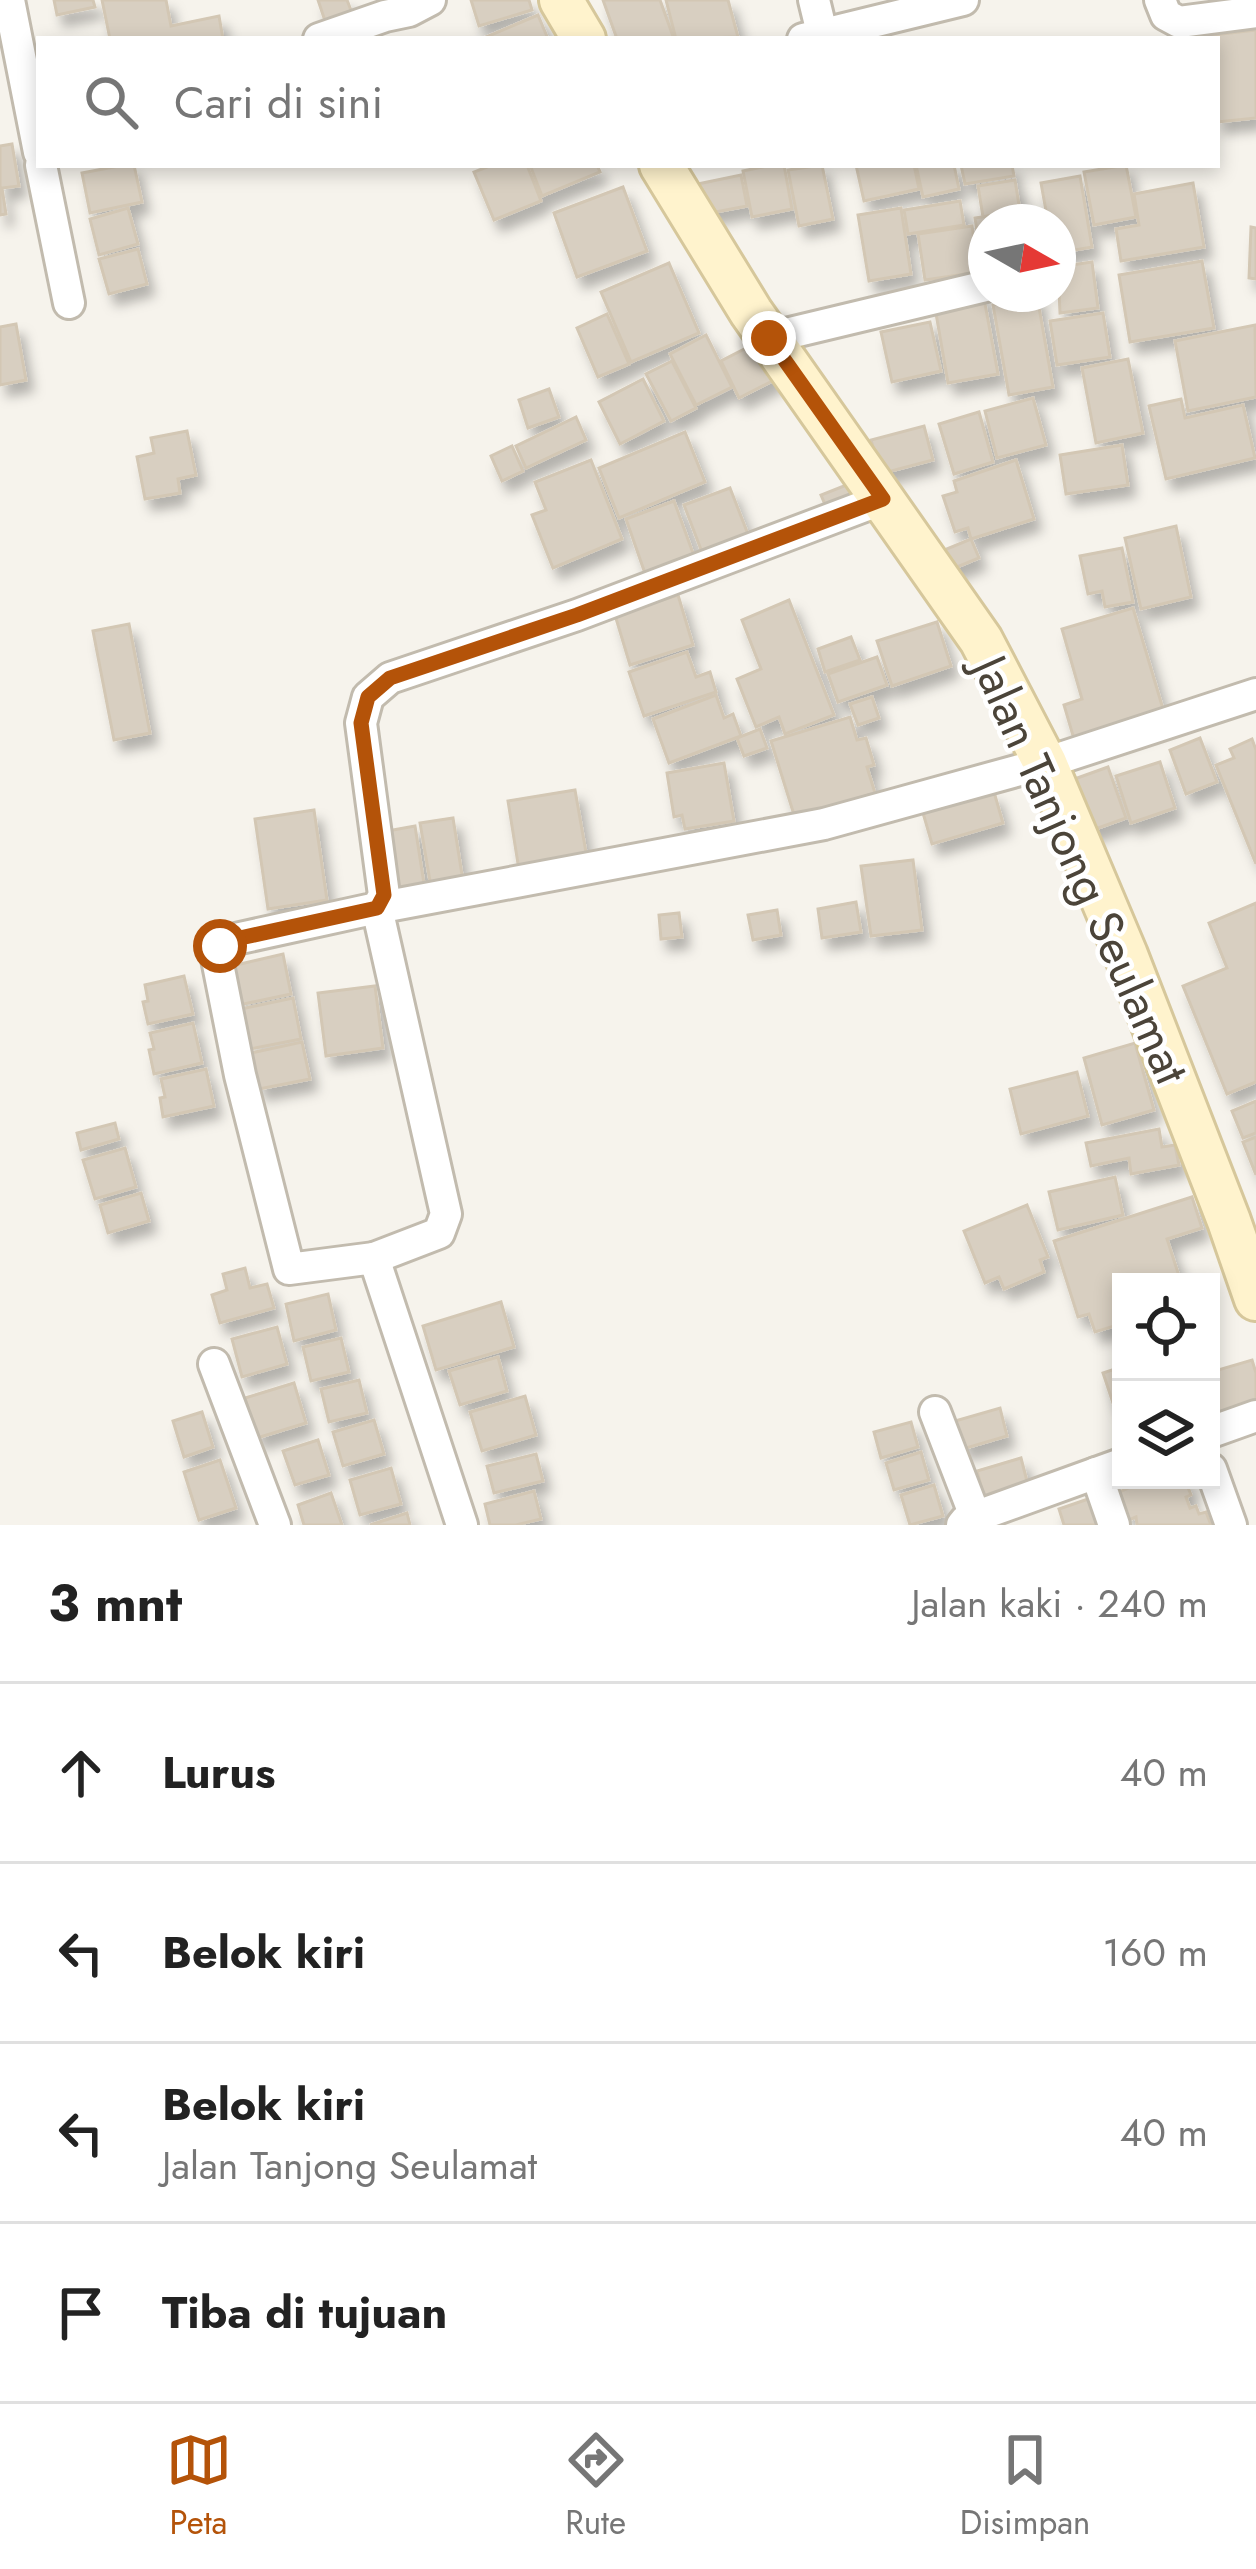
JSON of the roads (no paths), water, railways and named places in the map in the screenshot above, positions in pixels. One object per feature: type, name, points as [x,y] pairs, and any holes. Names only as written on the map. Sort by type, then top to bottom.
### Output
[{"type":"street","points":[[9,0],[36,137]]},
{"type":"street","points":[[328,36],[430,0]]},
{"type":"street","points":[[561,0],[582,36]]},
{"type":"street","points":[[814,0],[813,36],[964,0]]},
{"type":"street","points":[[1160,0],[1166,16],[1179,22],[1256,12]]},
{"type":"street","points":[[42,168],[68,303]]},
{"type":"street","name":"Jalan Tanjong Seulamat","points":[[663,168],[769,338],[981,640],[1045,763],[1126,955],[1256,1299]]},
{"type":"street","points":[[769,338],[968,290]]},
{"type":"street","points":[[883,499],[577,615],[390,678],[368,697],[361,723],[384,895],[377,908],[446,1214],[440,1233],[374,1258],[289,1269],[240,1075],[218,959],[220,946],[377,908],[824,824],[1045,763],[1256,694]]},
{"type":"street","points":[[374,1258],[462,1525]]},
{"type":"street","points":[[214,1364],[275,1525]]},
{"type":"street","points":[[934,1412],[969,1521],[1108,1469],[1114,1525]]},
{"type":"street","points":[[1220,1429],[1256,1416]]},
{"type":"street","points":[[1218,1489],[1231,1525]]}]
